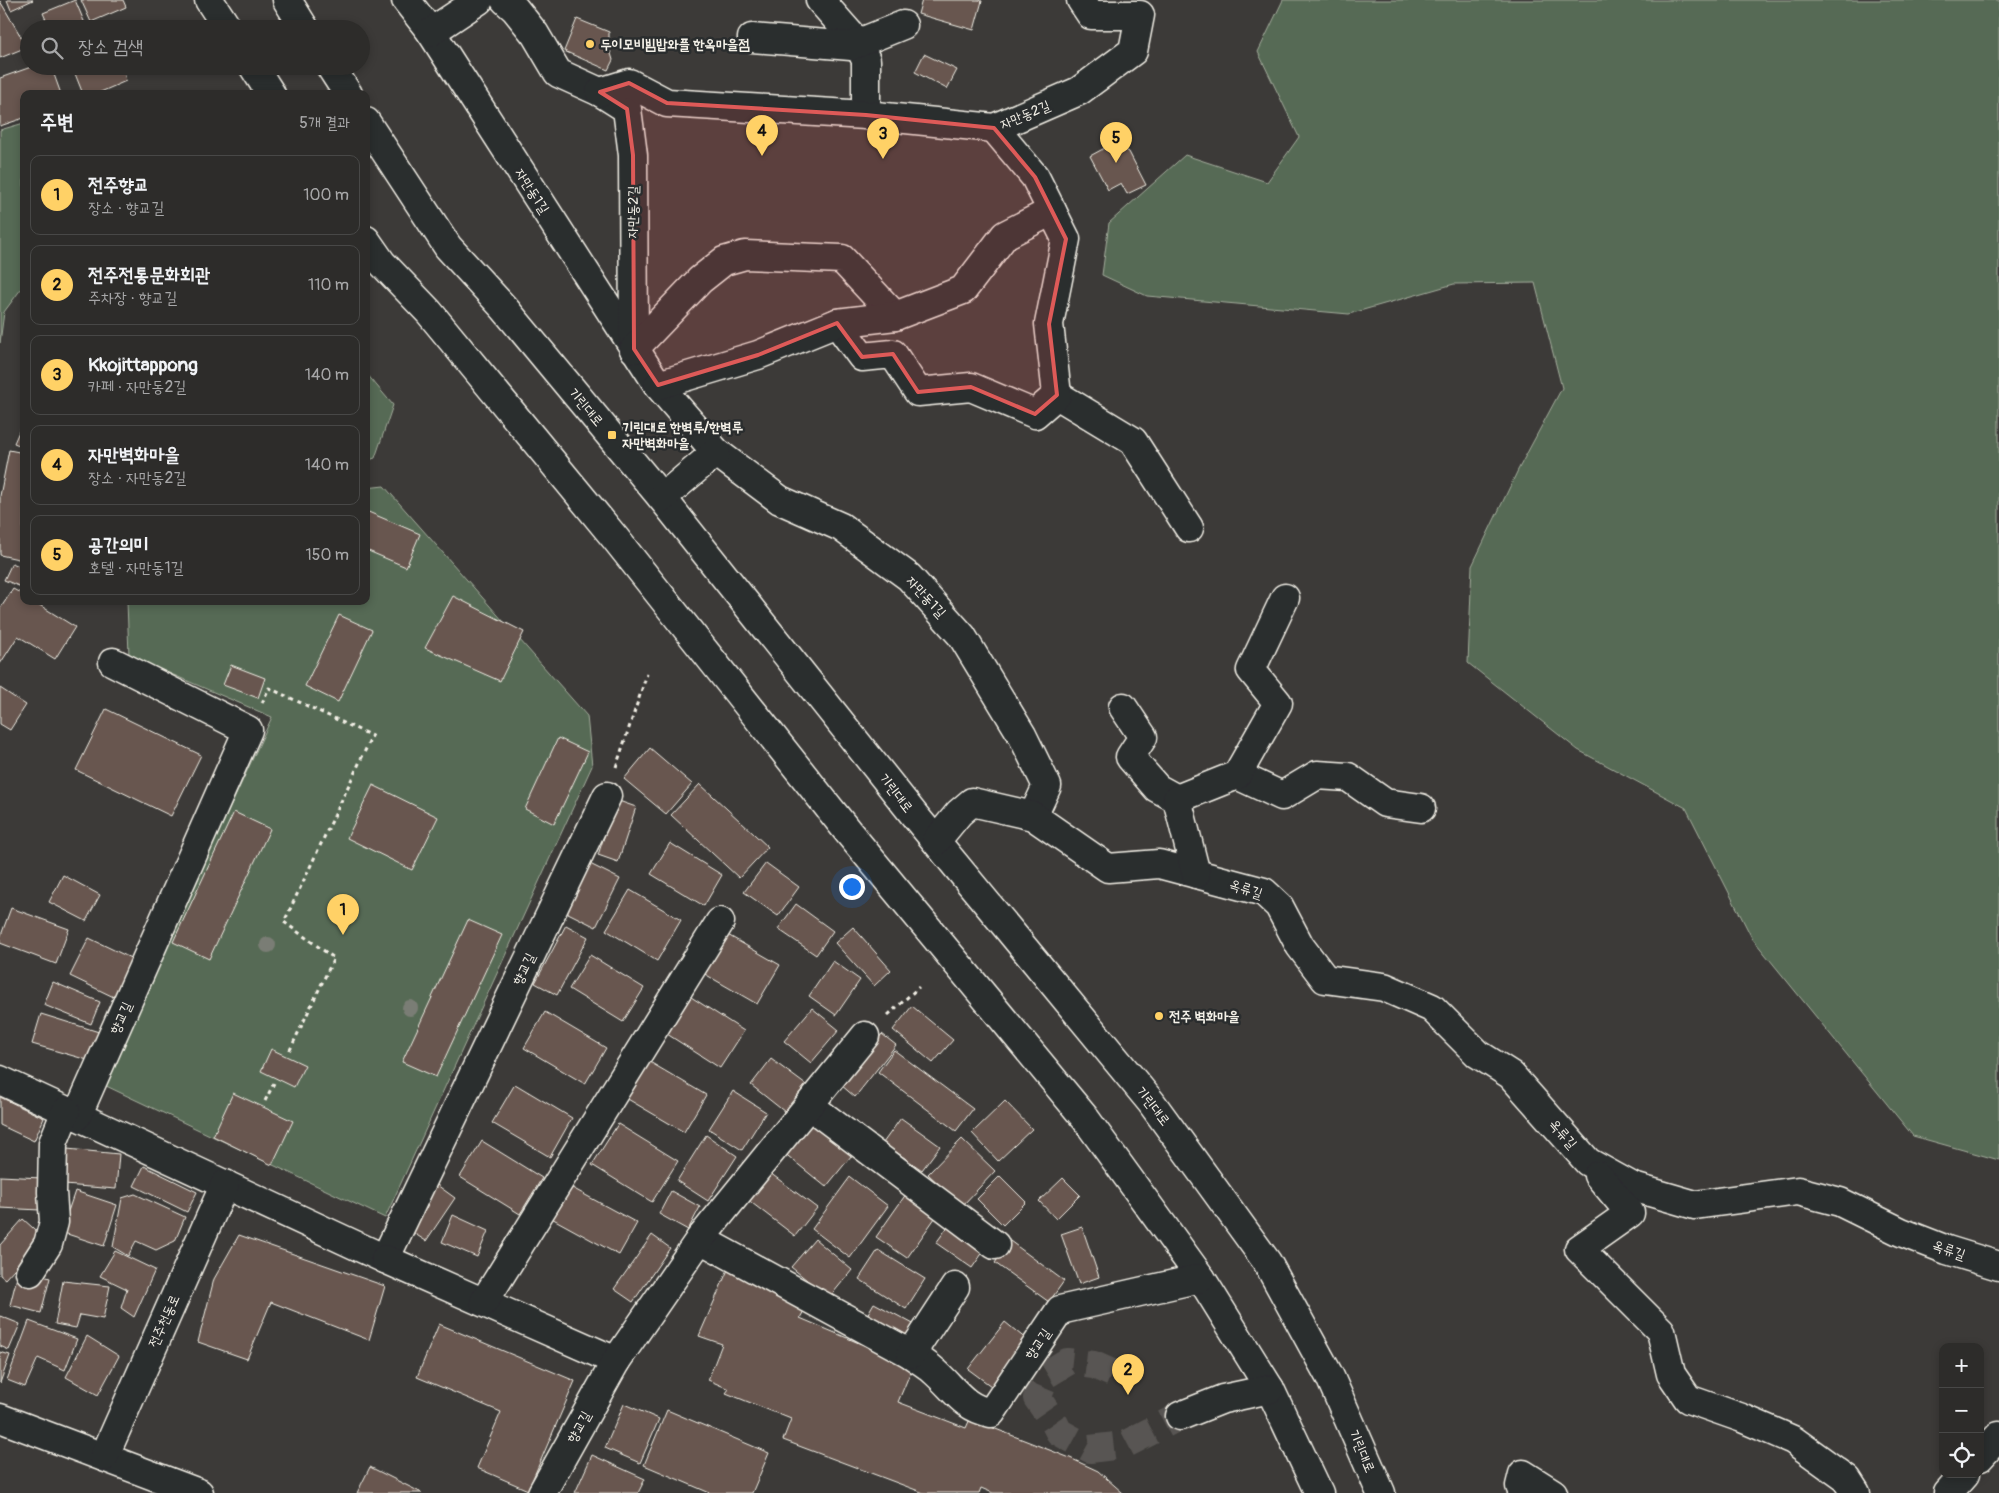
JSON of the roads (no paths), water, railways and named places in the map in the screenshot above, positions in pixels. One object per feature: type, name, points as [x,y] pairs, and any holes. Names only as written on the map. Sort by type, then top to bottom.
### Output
[{"type":"street","points":[[209,0],[222,20]]},
{"type":"street","points":[[287,0],[299,20]]},
{"type":"street","points":[[406,0],[431,32],[479,0]]},
{"type":"street","name":"자만동2길","points":[[505,0],[515,9],[535,34],[558,73],[600,92],[627,108],[633,155],[634,349]]},
{"type":"street","points":[[820,0],[857,42],[866,60],[866,115]]},
{"type":"street","name":"자만동2길","points":[[600,92],[629,83],[667,103],[866,115],[994,128],[1080,91],[1133,51],[1140,15],[1092,16],[1081,0]]},
{"type":"street","points":[[752,38],[851,46],[857,42],[903,26]]},
{"type":"street","name":"자만동1길","points":[[431,32],[658,385],[716,452],[780,500],[841,527],[909,577],[962,636],[1022,735],[1047,786],[1033,816]]},
{"type":"street","points":[[259,75],[268,90]]},
{"type":"street","points":[[336,75],[345,90]]},
{"type":"street","name":"기린대로","points":[[370,128],[448,247],[504,309],[662,498],[936,841],[1151,1102],[1267,1262],[1330,1377],[1381,1493]]},
{"type":"street","points":[[994,128],[1036,177],[1066,239],[1049,324],[1057,394]]},
{"type":"street","points":[[658,385],[758,355],[837,323],[895,316],[963,290],[1005,235],[1052,211]]},
{"type":"street","points":[[370,246],[382,264],[429,312],[615,538],[849,833],[1084,1118],[1201,1278],[1270,1389],[1319,1493]]},
{"type":"street","points":[[634,349],[700,280],[724,261],[745,255],[842,259],[895,316]]},
{"type":"street","points":[[837,323],[862,357],[893,354],[918,392],[971,387],[1035,414],[1057,394]]},
{"type":"street","points":[[1057,394],[1133,441],[1188,528]]},
{"type":"street","points":[[662,498],[716,452]]},
{"type":"street","points":[[1122,707],[1143,737],[1130,757],[1157,788],[1177,798],[1237,775],[1278,703],[1251,670],[1285,598]]},
{"type":"street","name":"향교길","points":[[72,1113],[248,730],[113,662]]},
{"type":"street","points":[[1237,775],[1282,796],[1317,775],[1348,777],[1385,803],[1421,808]]},
{"type":"street","name":"향교길","points":[[385,1259],[606,796]]},
{"type":"street","points":[[1177,798],[1196,874]]},
{"type":"street","name":"옥류길","points":[[936,841],[972,802],[1033,816],[1108,868],[1159,864],[1264,892],[1279,906],[1300,946],[1325,979],[1384,987],[1432,1008],[1478,1054],[1511,1075],[1588,1162],[1633,1187],[1695,1205],[1798,1191],[1840,1202],[1901,1232],[1948,1250],[1999,1266]]},
{"type":"street","points":[[484,1302],[720,922]]},
{"type":"street","name":"향교길","points":[[542,1493],[616,1361],[700,1239],[865,1036]]},
{"type":"street","points":[[0,1080],[385,1259],[616,1361]]},
{"type":"street","points":[[810,1106],[995,1245]]},
{"type":"street","points":[[30,1272],[48,1244],[54,1222],[52,1192],[53,1143],[72,1113]]},
{"type":"street","points":[[1588,1162],[1630,1213],[1579,1249],[1661,1331],[1671,1374],[1688,1399],[1742,1418],[1793,1440],[1847,1479],[1856,1493]]},
{"type":"street","name":"전주천동로","points":[[104,1457],[225,1184]]},
{"type":"street","name":"향교길","points":[[700,1239],[911,1354],[934,1370],[969,1406],[991,1413],[1060,1310],[1201,1278]]},
{"type":"street","points":[[911,1354],[955,1287]]},
{"type":"street","points":[[1180,1416],[1223,1399],[1270,1389]]},
{"type":"street","points":[[0,1418],[199,1493]]},
{"type":"street","points":[[1984,1453],[1999,1436]]},
{"type":"street","points":[[1523,1493],[1520,1486],[1523,1474],[1552,1493]]},
{"type":"street","points":[[1948,1493],[1961,1478]]},
{"type":"tunnel","points":[[1112,1373],[1094,1365],[1067,1362],[1047,1374],[1037,1398],[1059,1432],[1090,1449],[1124,1445],[1180,1416]]},
{"type":"place","name":"두이모비빔밥와플 한옥마을점","points":[[590,44]]},
{"type":"place","name":"자만벽화마을","points":[[762,156]]},
{"type":"place","name":"Kkojittappong","points":[[883,159]]},
{"type":"place","name":"공간의미","points":[[1116,163]]},
{"type":"place","name":"기린대로 한벽루/한벽루 자만벽화마을","points":[[612,435]]},
{"type":"place","name":"전주향교","points":[[343,935]]},
{"type":"place","name":"전주 벽화마을","points":[[1159,1016]]},
{"type":"place","name":"전주전통문화회관","points":[[1128,1395]]}]
